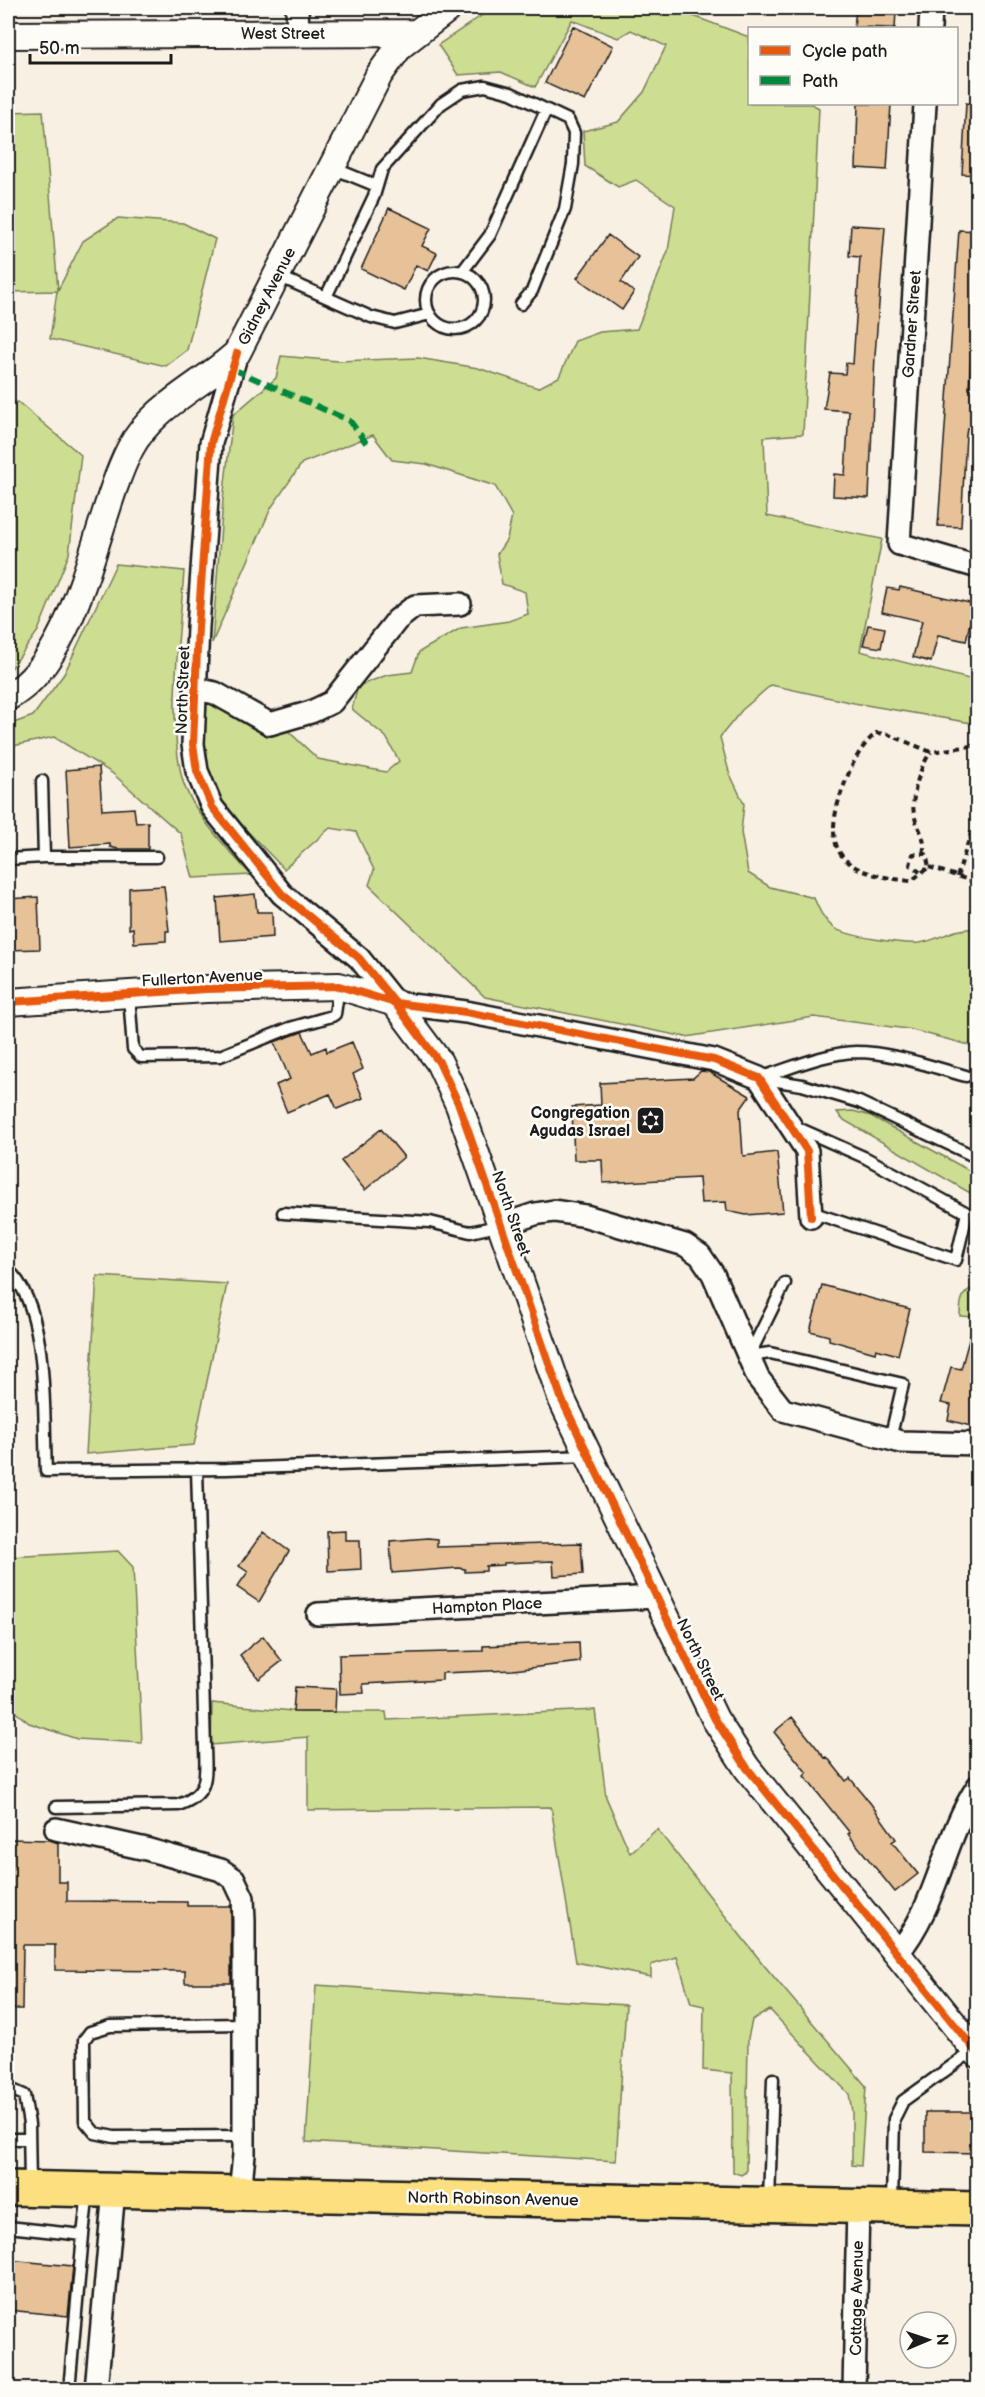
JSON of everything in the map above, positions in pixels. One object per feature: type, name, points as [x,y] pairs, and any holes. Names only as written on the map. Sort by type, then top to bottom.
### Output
[{"type":"highway","name":"North Robinson Avenue","points":[[19,2188],[978,2210]]},
{"type":"street","points":[[297,8],[298,33]]},
{"type":"street","name":"Gidney Avenue","points":[[8,697],[19,691],[43,665],[70,613],[130,449],[148,421],[214,374],[237,353],[379,75],[400,46],[449,8]]},
{"type":"street","points":[[930,27],[931,8]]},
{"type":"street","name":"West Street","points":[[8,35],[414,33]]},
{"type":"street","name":"Gardner Street","points":[[925,105],[899,544],[978,567]]},
{"type":"street","name":"North Street","points":[[237,353],[211,443],[196,689],[194,753],[197,771],[212,807],[282,894],[359,958],[439,1062],[459,1105],[562,1400],[715,1719],[747,1768],[897,1954],[974,2045]]},
{"type":"street","points":[[196,689],[215,693],[270,724],[311,712],[332,702],[397,620],[415,606],[460,604]]},
{"type":"street","name":"Fullerton Avenue","points":[[8,1002],[206,989],[339,986],[395,1003]]},
{"type":"street","points":[[395,1003],[477,1014],[714,1060],[759,1078],[807,1151],[811,1214]]},
{"type":"street","points":[[502,1225],[535,1214],[554,1211],[586,1216],[685,1245],[700,1255],[713,1274],[764,1387],[783,1410],[901,1442],[978,1444]]},
{"type":"street","name":"Hampton Place","points":[[318,1614],[656,1597]]},
{"type":"street","points":[[897,1954],[913,1935],[952,1838],[978,1786]]},
{"type":"street","points":[[56,1829],[146,1848],[220,1870],[234,1879],[243,1899],[244,1921],[244,2136],[240,2192]]},
{"type":"street","points":[[96,2390],[101,2189]]},
{"type":"street","name":"Cottage Avenue","points":[[854,2390],[858,2206]]},
{"type":"lane","points":[[326,297],[377,186],[382,169],[409,136],[441,104],[462,90],[485,86],[511,93],[568,120],[574,133],[573,164],[565,208],[532,291],[521,304]]},
{"type":"lane","points":[[462,272],[490,234],[546,110]]},
{"type":"lane","points":[[330,167],[377,186]]},
{"type":"lane","points":[[462,272],[475,279],[483,292],[484,302],[478,318],[465,327],[456,329],[442,326],[430,314],[427,305],[429,286],[443,274],[462,272]]},
{"type":"lane","points":[[277,276],[371,317],[395,323],[430,314]]},
{"type":"lane","points":[[42,781],[44,857]]},
{"type":"lane","points":[[8,859],[157,857]]},
{"type":"lane","points":[[129,994],[132,1049],[141,1057],[220,1056],[290,1028],[332,1016],[339,986]]},
{"type":"lane","points":[[759,1078],[813,1061],[854,1052],[873,1054],[966,1076]]},
{"type":"lane","points":[[759,1078],[802,1085],[859,1101],[978,1158]]},
{"type":"lane","points":[[790,1125],[866,1158],[967,1213],[956,1260],[811,1214]]},
{"type":"lane","points":[[283,1212],[430,1222],[470,1232],[502,1225]]},
{"type":"lane","points":[[8,1270],[20,1281],[39,1334],[46,1471],[197,1469],[589,1456]]},
{"type":"lane","points":[[749,1356],[785,1283]]},
{"type":"lane","points":[[749,1356],[770,1353],[903,1384],[890,1439]]},
{"type":"lane","points":[[56,1808],[178,1805],[193,1800],[202,1790],[205,1748],[197,1469]]},
{"type":"lane","points":[[244,2024],[110,2026],[90,2032],[84,2040],[85,2121],[95,2133],[114,2137],[244,2136]]},
{"type":"lane","points":[[891,2207],[894,2120],[903,2101],[974,2045]]},
{"type":"lane","points":[[769,2204],[773,2079]]},
{"type":"lane","points":[[8,2088],[24,2095],[29,2139],[19,2188]]},
{"type":"lane","points":[[8,2139],[29,2139]]},
{"type":"lane","points":[[70,2379],[83,2235],[101,2189]]},
{"type":"lane","points":[[8,2227],[83,2235]]},
{"type":"path","points":[[978,745],[932,752],[887,734],[876,734],[865,743],[851,765],[833,821],[833,840],[841,856],[852,866],[866,873],[911,881],[917,879],[920,872],[929,867],[978,883]]},
{"type":"path","points":[[929,867],[929,859],[923,853],[924,839],[914,816],[912,802],[913,792],[932,752]]},
{"type":"path","points":[[957,877],[978,811]]},
{"type":"path","points":[[970,836],[978,851]]},
{"type":"path","points":[[920,872],[910,865],[910,859],[913,854],[923,853]]},
{"type":"green space","points":[[493,8],[672,8],[748,37],[748,105],[814,105],[819,108],[803,434],[764,437],[767,516],[882,539],[860,651],[977,681],[978,724],[854,703],[771,685],[742,710],[720,737],[729,772],[744,804],[741,832],[748,873],[770,887],[814,898],[830,925],[850,934],[889,941],[920,943],[954,931],[977,929],[977,1047],[908,1029],[814,1017],[686,1037],[485,997],[369,885],[374,870],[356,832],[330,828],[284,869],[224,807],[204,760],[203,705],[218,702],[287,730],[318,759],[386,772],[399,761],[386,737],[352,709],[358,686],[387,675],[412,672],[419,652],[461,628],[509,621],[528,614],[525,592],[502,584],[497,554],[507,539],[512,516],[495,486],[426,464],[392,460],[373,435],[302,463],[271,508],[212,643],[223,500],[233,415],[276,378],[281,356],[338,361],[418,358],[478,368],[538,388],[559,377],[575,341],[600,332],[637,329],[668,251],[675,206],[636,180],[618,187],[585,166],[583,131],[618,122],[644,92],[666,46],[631,30],[618,38],[572,20],[535,87],[501,72],[458,75],[438,45]]},
{"type":"green space","points":[[43,111],[58,290],[83,241],[118,218],[183,223],[215,239],[187,350],[166,366],[50,339],[57,291],[8,292],[8,112]]},
{"type":"green space","points":[[18,402],[81,455],[69,554],[38,631],[8,673],[8,403]]},
{"type":"green space","points":[[116,564],[184,571],[175,702],[175,729],[182,778],[186,790],[202,816],[251,875],[193,878],[181,834],[112,773],[54,737],[8,747],[8,725],[33,716],[64,674]]},
{"type":"green space","points":[[853,1111],[871,1116],[977,1175],[977,1197],[842,1119],[837,1112]]},
{"type":"green space","points":[[97,1276],[227,1284],[194,1445],[86,1454]]},
{"type":"green space","points":[[977,1286],[977,1317],[960,1316],[965,1293]]},
{"type":"green space","points":[[118,1551],[133,1567],[142,1743],[77,1739],[29,1723],[8,1706],[8,1557]]},
{"type":"green space","points":[[212,1703],[302,1712],[386,1712],[387,1720],[595,1710],[606,1797],[630,1853],[657,1829],[763,1964],[866,2086],[861,2166],[852,2165],[852,2112],[849,2094],[770,2010],[752,2020],[748,2038],[746,2172],[741,2175],[733,2172],[732,2073],[703,2070],[704,2006],[691,2003],[677,1957],[651,1965],[651,1977],[576,1962],[551,1807],[308,1810],[308,1737],[211,1745]]},
{"type":"green space","points":[[316,1985],[626,2005],[616,2161],[306,2142]]},
{"type":"building","points":[[856,9],[896,11],[895,27],[854,27]]},
{"type":"building","points":[[573,26],[613,46],[585,101],[545,83]]},
{"type":"building","points":[[966,103],[978,104],[978,175],[962,174]]},
{"type":"building","points":[[858,105],[891,105],[887,170],[856,168]]},
{"type":"building","points":[[389,208],[431,228],[422,246],[437,253],[428,271],[416,265],[404,290],[361,269]]},
{"type":"building","points":[[851,225],[885,227],[875,355],[869,498],[833,496],[834,474],[845,475],[849,411],[824,409],[830,373],[845,374],[846,363],[853,364],[860,257],[849,256]]},
{"type":"building","points":[[959,230],[978,231],[978,354],[971,353],[969,389],[976,389],[974,428],[967,428],[966,435],[961,527],[938,526]]},
{"type":"building","points":[[608,235],[638,257],[621,282],[634,292],[622,310],[577,278]]},
{"type":"building","points":[[900,587],[974,604],[966,641],[938,635],[931,662],[913,657],[922,621],[882,612],[887,588],[899,590]]},
{"type":"building","points":[[868,625],[885,628],[881,648],[863,645]]},
{"type":"building","points":[[99,767],[102,810],[134,808],[136,823],[148,822],[148,849],[118,849],[110,847],[110,844],[70,847],[66,770]]},
{"type":"building","points":[[164,886],[169,931],[166,931],[166,941],[134,943],[133,928],[129,929],[129,888]]},
{"type":"building","points":[[255,894],[257,912],[272,912],[273,937],[220,941],[217,898]]},
{"type":"building","points":[[38,897],[40,949],[8,950],[8,899]]},
{"type":"building","points":[[302,1032],[312,1053],[326,1047],[327,1052],[352,1042],[363,1069],[353,1074],[363,1098],[337,1109],[330,1094],[287,1112],[276,1085],[290,1079],[274,1042]]},
{"type":"building","points":[[701,1071],[709,1072],[750,1096],[740,1110],[743,1156],[777,1152],[783,1212],[746,1215],[727,1211],[726,1202],[701,1203],[699,1178],[603,1183],[602,1160],[574,1160],[572,1107],[601,1105],[600,1083],[693,1078]]},
{"type":"building","points":[[381,1129],[404,1157],[365,1190],[341,1161]]},
{"type":"building","points":[[822,1285],[910,1309],[898,1355],[876,1349],[875,1353],[829,1340],[829,1336],[810,1331]]},
{"type":"building","points":[[973,1325],[978,1325],[978,1428],[948,1420],[951,1405],[941,1403],[951,1367],[961,1369]]},
{"type":"building","points":[[345,1530],[345,1540],[360,1540],[361,1569],[328,1571],[327,1531]]},
{"type":"building","points":[[263,1532],[289,1551],[259,1602],[237,1587],[248,1572],[239,1566]]},
{"type":"building","points":[[437,1539],[437,1547],[581,1543],[583,1574],[554,1576],[553,1561],[504,1563],[504,1565],[486,1566],[486,1571],[465,1572],[465,1569],[458,1568],[392,1573],[390,1541]]},
{"type":"building","points":[[263,1636],[282,1661],[259,1679],[240,1655]]},
{"type":"building","points":[[579,1642],[580,1662],[513,1670],[442,1673],[442,1680],[363,1684],[364,1693],[340,1694],[339,1655],[483,1651],[483,1646]]},
{"type":"building","points":[[295,1687],[336,1689],[335,1712],[293,1712]]},
{"type":"building","points":[[792,1717],[825,1758],[827,1757],[846,1781],[850,1778],[871,1804],[896,1839],[892,1842],[918,1874],[895,1892],[804,1776],[807,1773],[774,1732]]},
{"type":"building","points":[[8,1839],[50,1840],[58,1843],[58,1882],[67,1882],[67,1901],[187,1902],[187,1906],[231,1906],[231,1983],[185,1983],[185,1971],[55,1970],[55,1945],[23,1945],[22,2009],[8,2009]]},
{"type":"building","points":[[925,2112],[978,2112],[978,2153],[925,2152]]},
{"type":"building","points":[[8,2260],[73,2266],[68,2316],[8,2310]]},
{"type":"marked path","points":[[233,369],[350,421],[369,447]]},
{"type":"cycle path","points":[[237,353],[211,443],[198,627],[193,744],[197,771],[212,807],[282,894],[359,958],[439,1062],[459,1105],[562,1400],[715,1719],[747,1768],[978,2054]]},
{"type":"cycle path","points":[[8,1002],[206,989],[339,986],[395,1003],[466,1012],[714,1060],[759,1078],[807,1151],[811,1217]]},
{"type":"place","name":"Congregation Agudas Israel","points":[[651,1121]]}]
